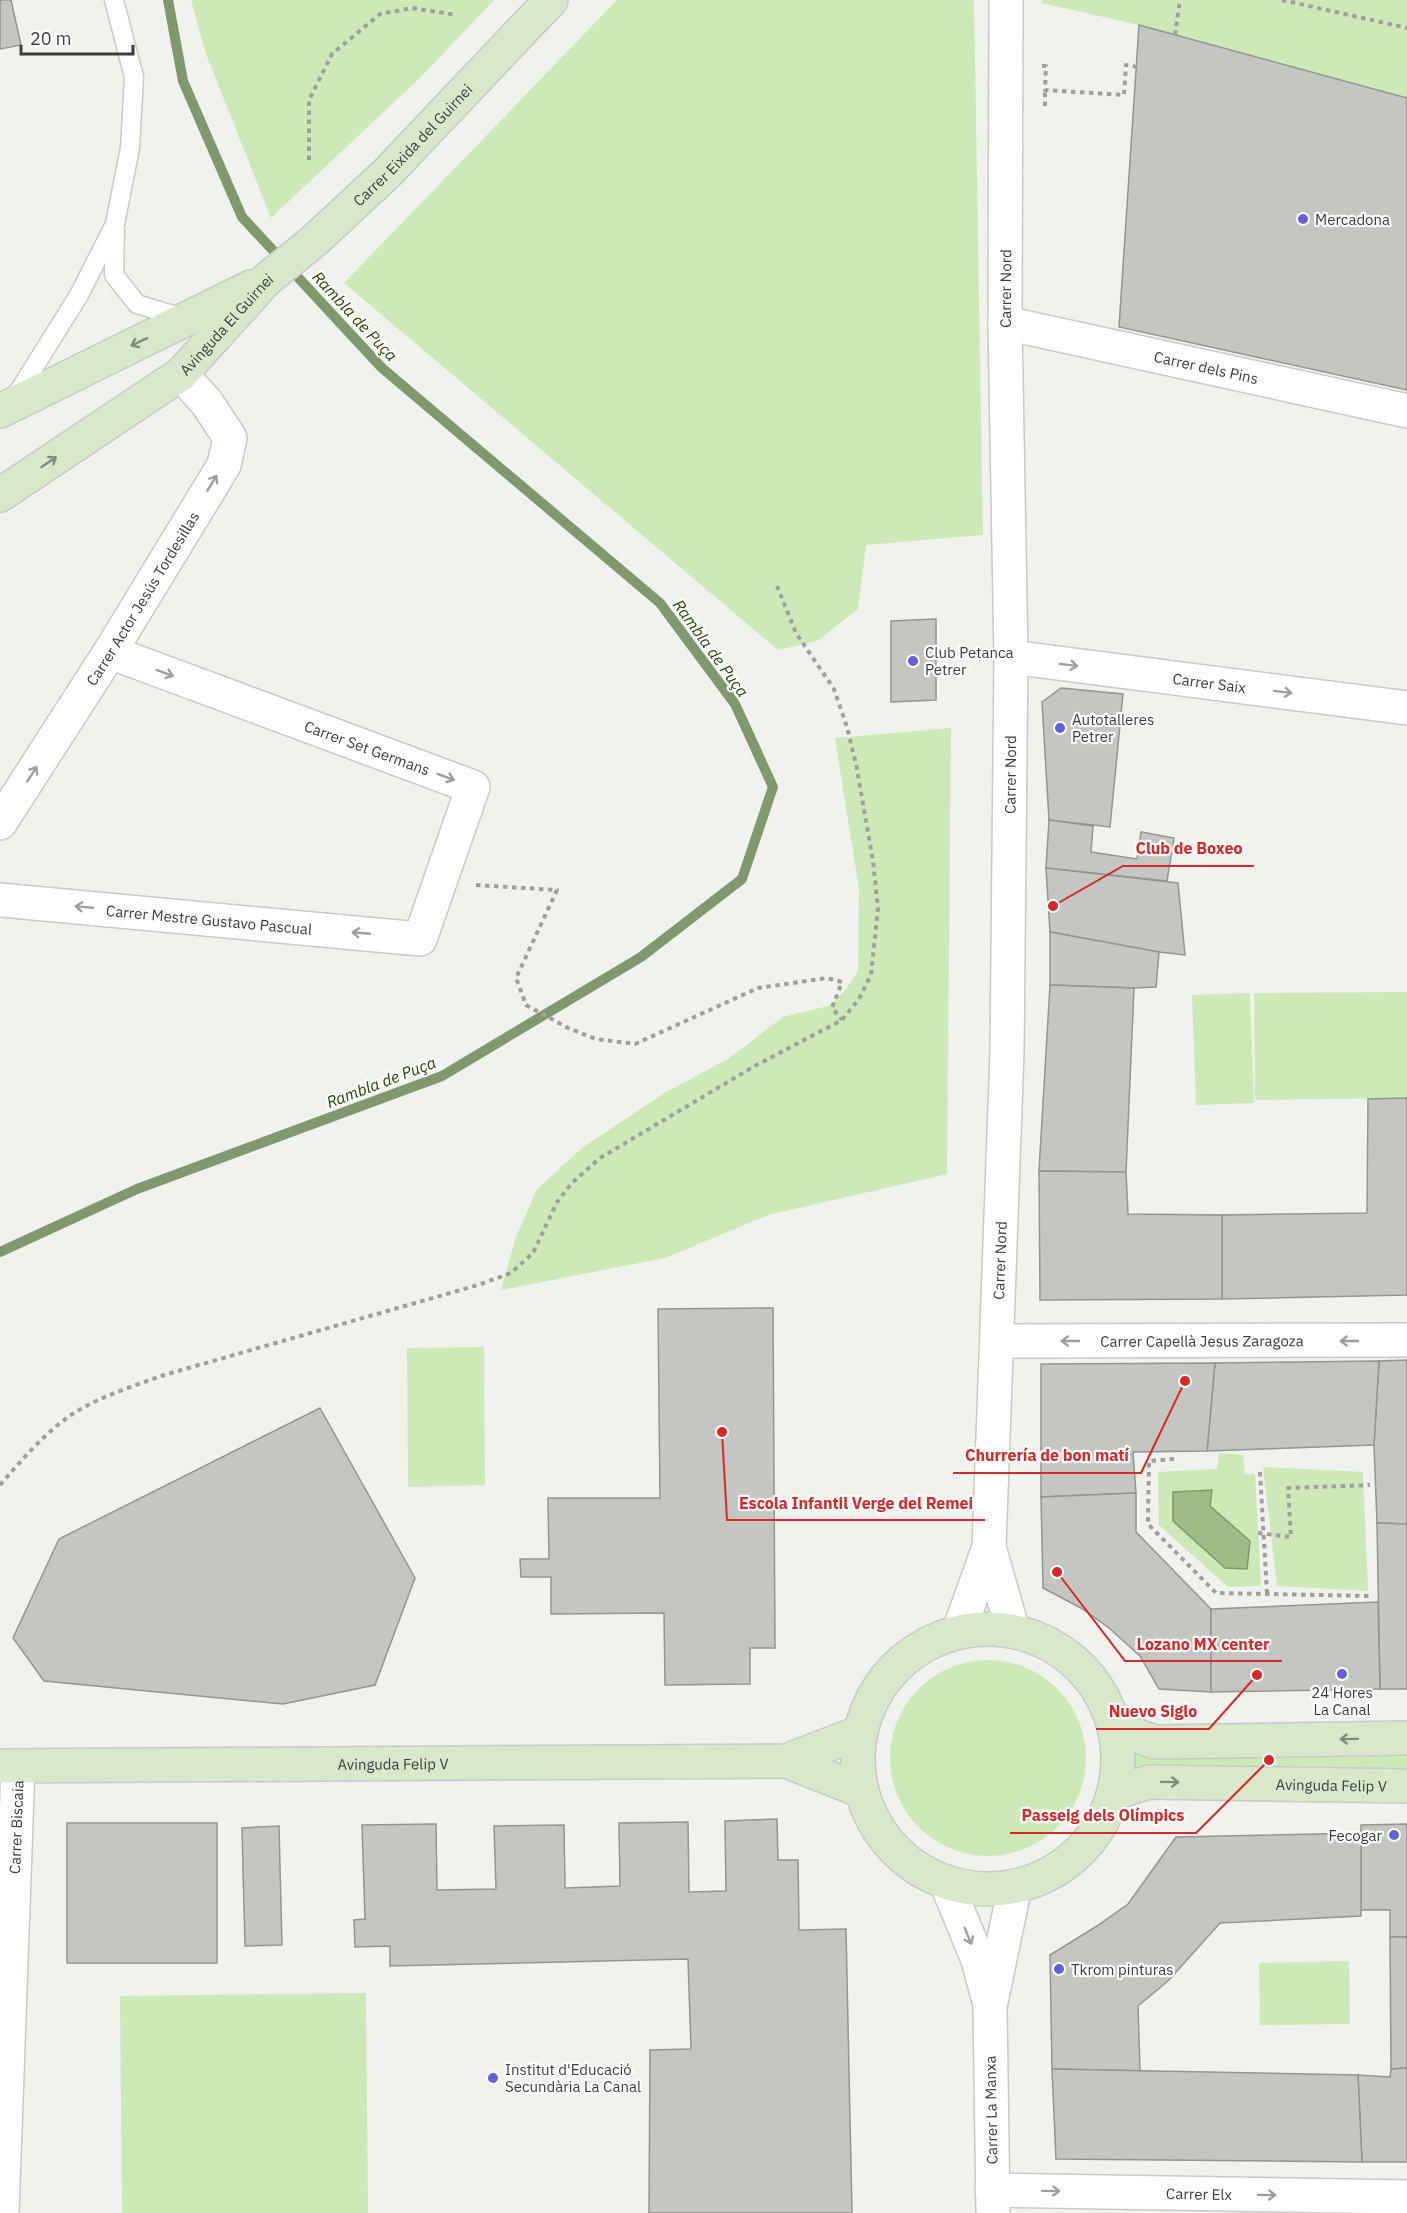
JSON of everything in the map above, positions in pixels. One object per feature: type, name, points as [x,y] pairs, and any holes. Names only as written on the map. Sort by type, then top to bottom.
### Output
[{"type":"street","name":"Carrer Eixida del Guirnei","points":[[267,279],[314,241],[387,173],[551,0]]},
{"type":"street","name":"Carrer Nord","points":[[959,1631],[989,1547],[1007,1052],[1011,657],[1005,323],[1006,0]]},
{"type":"street","name":"Avinguda El Guirnei","points":[[4,414],[267,279]]},
{"type":"street","name":"Avinguda El Guirnei","points":[[0,495],[181,374],[267,279]]},
{"type":"street","name":"Carrer dels Pins","points":[[1005,323],[1407,411]]},
{"type":"street","name":"Carrer Actor Jesús Tordesillas","points":[[0,823],[110,652],[224,465],[230,438],[207,403],[181,374]]},
{"type":"street","name":"Carrer Set Germans","points":[[110,652],[473,787],[420,939]]},
{"type":"street","name":"Carrer Saix","points":[[1011,657],[1407,708]]},
{"type":"street","name":"Carrer Mestre Gustavo Pascual","points":[[0,900],[420,939]]},
{"type":"street","name":"Carrer Capellà Jesus Zaragoza","points":[[998,1341],[1407,1340]]},
{"type":"street","name":"Carrer Nord","points":[[989,1547],[1013,1631]]},
{"type":"street","points":[[995,1628],[1013,1631],[1048,1643],[1078,1664],[1101,1694],[1115,1728],[1118,1772],[1114,1793],[1105,1816],[1093,1836],[1077,1854],[1058,1869],[1038,1880],[1015,1886],[991,1889],[968,1888],[946,1882],[917,1868],[892,1847],[879,1830],[869,1812],[862,1791],[859,1772],[861,1732],[876,1693],[888,1675],[920,1648],[959,1631],[995,1628]]},
{"type":"street","points":[[1115,1728],[1155,1742],[1407,1738]]},
{"type":"street","name":"Avinguda Felip V","points":[[9,1766],[786,1761],[861,1732]]},
{"type":"street","name":"Avinguda Felip V","points":[[786,1761],[862,1791]]},
{"type":"street","name":"Carrer Biscaia","points":[[2,2213],[9,1766]]},
{"type":"street","name":"Avinguda Felip V","points":[[1114,1793],[1149,1782],[1407,1786]]},
{"type":"street","name":"Carrer La Manxa","points":[[946,1882],[978,1960],[990,2007]]},
{"type":"street","name":"Carrer La Manxa","points":[[992,2202],[990,2007],[1015,1886]]},
{"type":"street","name":"Carrer Elx","points":[[992,2202],[1407,2197]]},
{"type":"lane","points":[[114,0],[134,77],[130,148],[115,224],[114,275],[137,304],[186,319]]},
{"type":"lane","points":[[4,414],[79,295],[115,224]]},
{"type":"path","points":[[1174,34],[1180,0]]},
{"type":"path","points":[[1282,0],[1407,28]]},
{"type":"path","points":[[309,160],[309,100],[332,54],[380,14],[412,9],[457,15]]},
{"type":"path","points":[[1036,66],[1046,66],[1045,90],[1124,95],[1126,65],[1138,67]]},
{"type":"path","points":[[0,1485],[38,1443],[74,1413],[114,1393],[164,1375],[478,1285],[511,1273],[533,1253],[556,1202],[572,1183],[600,1158],[753,1067],[842,1020],[859,999],[871,975],[878,926],[873,861],[856,764],[834,689],[796,633],[777,586]]},
{"type":"path","points":[[439,882],[557,890],[516,978],[526,1005],[568,1028],[596,1039],[635,1044],[758,988],[827,978],[842,982],[832,1008],[842,1020]]},
{"type":"path","points":[[1174,1459],[1149,1461],[1148,1524],[1216,1593],[1372,1596]]},
{"type":"path","points":[[1260,1472],[1261,1533],[1267,1593]]},
{"type":"path","points":[[1261,1533],[1291,1537],[1288,1488],[1370,1485]]},
{"type":"shaded area","points":[[191,0],[494,0],[423,75],[271,218],[206,54]]},
{"type":"shaded area","points":[[617,0],[974,0],[983,535],[866,545],[858,609],[817,641],[778,650],[344,283]]},
{"type":"shaded area","points":[[1042,0],[1407,0],[1407,98],[1139,25],[1042,3]]},
{"type":"shaded area","points":[[951,728],[947,1174],[768,1215],[665,1258],[501,1290],[516,1237],[537,1189],[582,1148],[666,1092],[728,1059],[783,1017],[828,1006],[844,992],[858,971],[859,889],[835,738]]},
{"type":"shaded area","points":[[1407,992],[1407,1098],[1255,1100],[1254,993]]},
{"type":"shaded area","points":[[1250,993],[1254,1103],[1196,1105],[1192,995]]},
{"type":"shaded area","points":[[484,1347],[485,1485],[408,1487],[407,1348]]},
{"type":"shaded area","points":[[1219,1453],[1243,1455],[1245,1474],[1255,1474],[1261,1586],[1228,1587],[1159,1525],[1158,1472],[1217,1469]]},
{"type":"shaded area","points":[[1263,1467],[1363,1472],[1368,1591],[1277,1586]]},
{"type":"shaded area","points":[[1212,1490],[1210,1506],[1250,1541],[1247,1569],[1225,1568],[1173,1521],[1173,1492]]},
{"type":"shaded area","points":[[978,1660],[998,1660],[1034,1671],[1043,1676],[1064,1696],[1079,1720],[1086,1748],[1086,1768],[1079,1796],[1070,1813],[1050,1834],[1034,1845],[1017,1852],[998,1856],[978,1856],[950,1849],[933,1840],[906,1813],[894,1787],[890,1768],[890,1748],[897,1720],[906,1703],[933,1676],[959,1664]]},
{"type":"shaded area","points":[[1407,1743],[1407,1775],[1131,1774],[1131,1746]]},
{"type":"shaded area","points":[[1349,1961],[1350,2024],[1260,2025],[1259,1963]]},
{"type":"shaded area","points":[[366,1993],[368,2213],[122,2213],[120,1996]]},
{"type":"building","points":[[0,0],[11,0],[21,45],[0,49]]},
{"type":"building","points":[[1139,25],[1407,98],[1407,390],[1119,327]]},
{"type":"building","name":"Club Petanca Petrer","points":[[936,619],[936,700],[891,702],[891,621]]},
{"type":"building","points":[[1061,688],[1123,694],[1110,827],[1049,820],[1042,702]]},
{"type":"building","points":[[1049,820],[1093,826],[1091,852],[1137,859],[1141,832],[1174,838],[1167,881],[1046,868]]},
{"type":"building","points":[[1046,868],[1178,883],[1185,955],[1050,932]]},
{"type":"building","points":[[1050,932],[1159,952],[1156,987],[1050,985]]},
{"type":"building","points":[[1050,985],[1134,988],[1126,1172],[1039,1171]]},
{"type":"building","points":[[1407,1098],[1407,1295],[1222,1299],[1222,1215],[1367,1213],[1368,1099]]},
{"type":"building","points":[[1039,1171],[1126,1172],[1128,1214],[1222,1215],[1222,1299],[1040,1300]]},
{"type":"building","points":[[773,1308],[775,1648],[750,1648],[750,1684],[665,1685],[664,1613],[551,1614],[551,1577],[521,1577],[520,1559],[549,1559],[548,1498],[660,1498],[658,1309]]},
{"type":"building","points":[[1407,1360],[1407,1524],[1377,1523],[1374,1445],[1379,1361]]},
{"type":"building","points":[[1379,1361],[1374,1445],[1207,1451],[1215,1363]]},
{"type":"building","points":[[1215,1363],[1207,1451],[1133,1452],[1136,1493],[1041,1497],[1041,1364]]},
{"type":"building","points":[[320,1408],[415,1578],[375,1685],[283,1704],[44,1681],[13,1638],[59,1539]]},
{"type":"building","points":[[1136,1493],[1136,1532],[1211,1609],[1211,1692],[1159,1689],[1140,1656],[1109,1628],[1081,1608],[1043,1588],[1041,1497]]},
{"type":"building","points":[[1377,1523],[1407,1524],[1407,1689],[1380,1689]]},
{"type":"building","points":[[1378,1602],[1380,1689],[1211,1692],[1211,1609]]},
{"type":"building","points":[[777,1819],[778,1860],[798,1860],[799,1930],[846,1929],[852,2213],[649,2213],[650,2050],[691,2049],[688,1959],[390,1966],[390,1946],[355,1947],[354,1920],[365,1919],[362,1825],[436,1824],[437,1890],[496,1889],[494,1826],[564,1825],[565,1888],[620,1886],[619,1823],[688,1822],[689,1892],[726,1891],[725,1821]]},
{"type":"building","points":[[67,1823],[217,1823],[217,1963],[67,1963]]},
{"type":"building","points":[[1407,1824],[1407,1937],[1390,1937],[1390,1910],[1361,1910],[1361,1825]]},
{"type":"building","points":[[279,1826],[282,1945],[245,1946],[242,1828]]},
{"type":"building","points":[[1361,1833],[1361,1916],[1220,1923],[1169,1980],[1138,2006],[1140,2071],[1052,2069],[1050,1955],[1128,1904],[1176,1837]]},
{"type":"building","points":[[1390,1937],[1407,1937],[1407,2068],[1391,2069]]},
{"type":"building","points":[[1407,2068],[1407,2162],[1362,2162],[1358,2075],[1390,2077],[1391,2069]]},
{"type":"building","points":[[1052,2069],[1358,2075],[1362,2162],[1056,2159]]},
{"type":"waterway","name":"Rambla de Puça","points":[[0,1252],[137,1189],[442,1076],[641,957],[742,879],[773,787],[735,704],[660,603],[382,368],[242,217],[183,81],[168,0]]},
{"type":"place","name":"Mercadona","points":[[1303,219]]},
{"type":"place","name":"Club Petanca Petrer","points":[[913,661]]},
{"type":"place","name":"Autotalleres Petrer","points":[[1060,728]]},
{"type":"place","name":"Club de Boxeo","points":[[1053,906]]},
{"type":"place","name":"Churrería de bon matí","points":[[1185,1381]]},
{"type":"place","name":"Escola Infantil Verge del Remei","points":[[722,1432]]},
{"type":"place","name":"Lozano MX center","points":[[1057,1572]]},
{"type":"place","name":"24 Hores La Canal","points":[[1342,1674]]},
{"type":"place","name":"Nuevo Siglo","points":[[1257,1675]]},
{"type":"place","name":"Passeig dels Olímpics","points":[[1269,1760]]},
{"type":"place","name":"Fecogar","points":[[1394,1835]]},
{"type":"place","name":"Tkrom pinturas","points":[[1059,1969]]},
{"type":"place","name":"Institut d'Educació Secundària La Canal","points":[[493,2078]]}]
